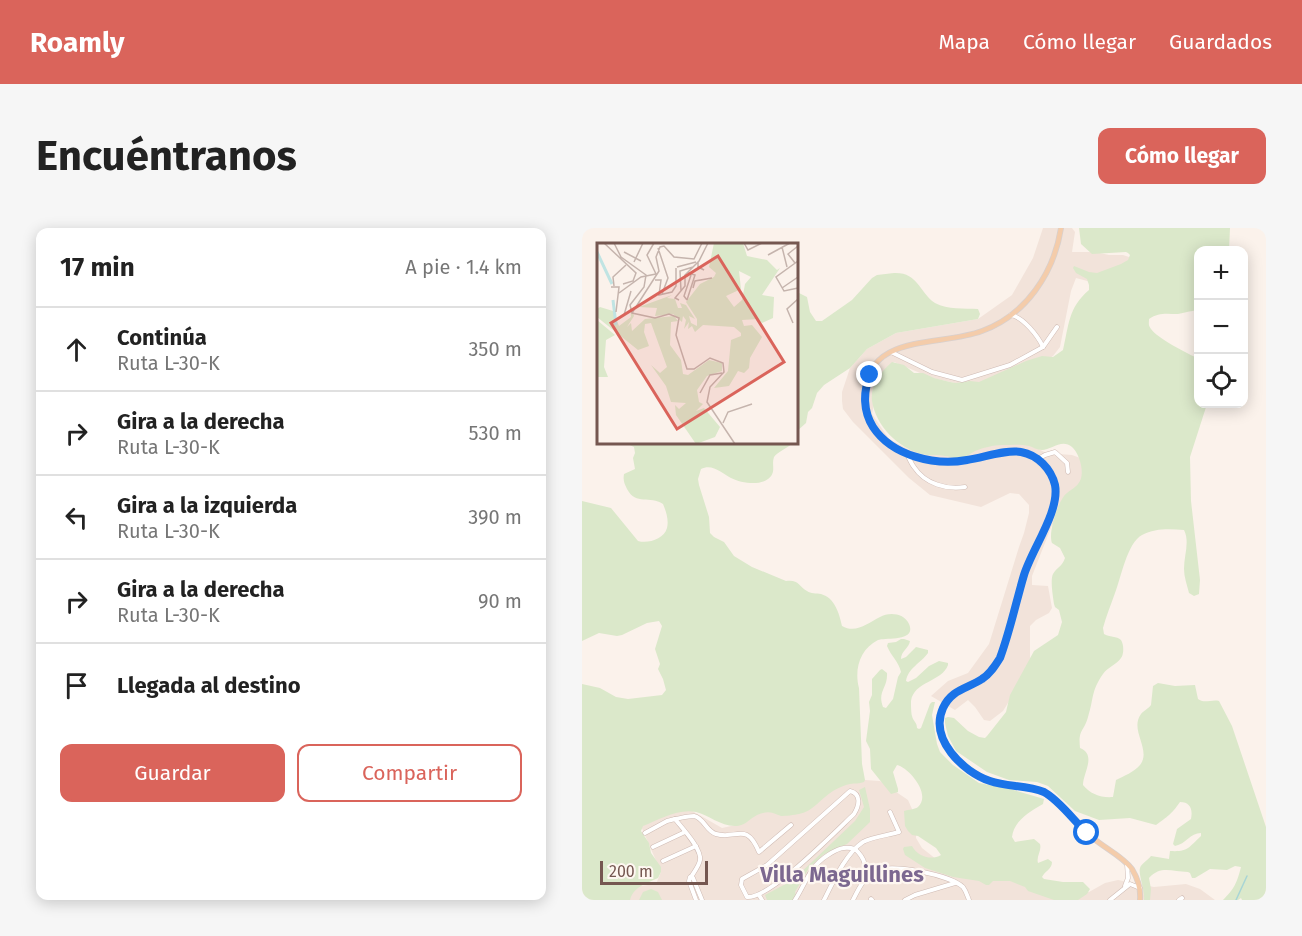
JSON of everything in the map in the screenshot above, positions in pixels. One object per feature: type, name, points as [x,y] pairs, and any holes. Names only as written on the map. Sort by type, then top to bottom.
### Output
[{"type":"main road","points":[[1062,228],[1056,252],[1046,274],[1033,293],[1011,315],[980,332],[905,345],[890,352],[878,362],[870,375],[865,404],[869,419],[877,432],[891,444],[921,458],[943,462],[965,461],[1013,451],[1026,453],[1038,459],[1048,469],[1054,482],[1056,496],[1053,509],[1027,566],[998,662],[985,677],[962,688],[947,700],[941,713],[940,731],[947,746],[971,771],[992,782],[1036,790],[1047,794],[1057,802],[1094,839],[1127,864],[1137,878],[1140,900]]},
{"type":"street","points":[[1011,315],[1017,316],[1037,336],[1043,347]]},
{"type":"street","points":[[890,352],[932,372],[962,380],[1010,364],[1043,347],[1057,327]]},
{"type":"street","points":[[1038,459],[1055,452],[1067,463],[1068,472]]},
{"type":"street","points":[[907,453],[914,469],[928,480],[942,487],[954,489],[966,487]]},
{"type":"street","points":[[850,791],[857,795],[859,802],[854,814],[780,882],[759,895],[747,897],[741,885],[742,879],[767,865],[850,791]]},
{"type":"street","points":[[824,900],[840,870],[855,849],[865,841],[899,832],[890,812]]},
{"type":"street","points":[[645,833],[667,821],[696,817],[715,834],[744,834],[753,840],[759,852],[791,825]]},
{"type":"street","points":[[675,819],[699,853],[700,858],[689,880],[696,900]]},
{"type":"street","points":[[653,847],[685,832]]},
{"type":"street","points":[[663,861],[696,846]]},
{"type":"street","points":[[795,900],[809,873],[819,861],[841,848],[855,849],[861,855],[865,865],[862,882],[853,900]]},
{"type":"street","points":[[1123,890],[1128,878],[1127,864]]},
{"type":"street","points":[[862,882],[876,871],[888,868],[915,870],[956,883],[964,889],[969,900]]},
{"type":"street","points":[[691,877],[702,900]]},
{"type":"street","points":[[905,900],[956,883]]},
{"type":"street","points":[[1110,900],[1130,884],[1140,888]]},
{"type":"street","points":[[759,895],[762,900]]},
{"type":"shaded area","points":[[1043,228],[1072,228],[1075,232],[1072,252],[1123,255],[1129,257],[1131,266],[1091,282],[1076,278],[1071,291],[1060,347],[1053,356],[1029,370],[978,388],[932,378],[894,362],[886,370],[872,414],[889,439],[908,449],[1009,441],[1035,447],[1046,453],[1072,455],[1083,459],[1088,475],[1058,520],[1052,525],[1032,576],[1032,585],[1048,586],[1052,608],[1049,613],[1030,626],[1030,659],[1021,682],[1003,711],[990,721],[984,720],[968,700],[955,710],[931,696],[948,681],[968,673],[989,644],[1024,533],[1029,505],[1019,494],[1010,493],[981,507],[930,495],[909,478],[853,422],[843,409],[842,392],[850,368],[867,349],[896,333],[978,319],[1012,295],[1033,258]]},
{"type":"shaded area","points":[[852,774],[865,780],[880,781],[908,800],[916,818],[916,838],[922,848],[941,863],[993,881],[1011,881],[1089,892],[1105,883],[1118,880],[1154,887],[1186,884],[1200,889],[1215,900],[613,900],[625,888],[656,884],[661,872],[637,817],[687,808],[722,828],[745,823],[751,815]]},
{"type":"green space","points":[[1079,228],[1230,228],[1229,246],[1194,246],[1194,311],[1160,314],[1149,319],[1150,328],[1154,332],[1180,350],[1194,356],[1194,408],[1206,408],[1190,457],[1191,501],[1200,580],[1199,594],[1194,596],[1189,593],[1186,581],[1184,569],[1187,539],[1184,530],[1157,530],[1142,535],[1132,545],[1103,628],[1104,634],[1121,640],[1123,654],[1096,685],[1081,734],[1080,748],[1088,755],[1083,785],[1096,795],[1113,797],[1116,780],[1135,770],[1143,759],[1144,753],[1137,727],[1142,713],[1151,705],[1153,686],[1158,683],[1175,686],[1195,685],[1198,699],[1219,701],[1232,726],[1266,827],[1266,900],[1242,900],[1241,898],[1223,900],[1238,877],[1241,867],[1235,866],[1227,870],[1210,869],[1195,878],[1192,878],[1188,872],[1162,870],[1149,878],[1150,900],[1144,900],[1140,871],[1142,865],[1151,856],[1169,859],[1170,851],[1181,851],[1201,836],[1201,833],[1197,833],[1179,845],[1173,844],[1177,829],[1191,819],[1192,812],[1188,805],[1180,802],[1172,813],[1156,825],[1130,818],[1099,820],[1075,811],[1048,786],[1037,782],[1009,780],[987,772],[956,751],[948,736],[945,718],[948,717],[954,718],[968,731],[985,738],[1006,712],[1010,695],[1034,651],[1058,635],[1062,622],[1059,610],[1054,604],[1052,580],[1053,574],[1065,558],[1060,548],[1052,543],[1051,533],[1061,500],[1076,486],[1082,475],[1080,459],[1072,447],[1064,444],[1045,450],[1022,445],[995,446],[956,458],[925,455],[913,451],[889,435],[883,427],[874,410],[873,390],[880,375],[892,362],[904,365],[914,373],[923,373],[950,382],[979,382],[1026,361],[1042,356],[1053,357],[1063,350],[1073,310],[1089,290],[1087,279],[1076,273],[1074,266],[1097,273],[1121,264],[1128,260],[1130,255],[1126,252],[1092,254],[1081,244]]},
{"type":"green space","points":[[894,273],[908,276],[935,303],[951,308],[978,309],[980,314],[978,319],[896,333],[867,349],[850,368],[824,385],[817,393],[812,408],[808,412],[806,423],[798,430],[798,292],[807,297],[810,312],[816,321],[822,321],[852,300],[877,275]]},
{"type":"green space","points":[[627,444],[792,444],[775,455],[772,474],[764,481],[750,483],[731,478],[713,468],[701,469],[698,479],[709,517],[710,533],[724,542],[734,556],[752,567],[786,581],[796,582],[810,593],[826,596],[836,607],[842,626],[857,628],[884,615],[892,614],[907,620],[910,630],[909,634],[899,638],[878,640],[867,649],[860,660],[857,674],[864,782],[848,784],[837,789],[804,812],[781,816],[766,812],[739,826],[724,824],[701,813],[689,811],[662,818],[643,826],[641,831],[649,843],[651,853],[661,867],[658,878],[637,888],[630,900],[582,900],[582,684],[600,688],[616,697],[628,699],[662,695],[666,690],[658,669],[660,664],[655,649],[662,626],[659,621],[647,623],[622,635],[599,633],[582,641],[582,501],[611,508],[638,541],[655,540],[663,535],[667,528],[663,504],[635,497],[624,482],[624,474],[635,469],[634,447]]},
{"type":"green space","points":[[901,639],[910,641],[901,659],[916,647],[928,650],[925,657],[909,673],[906,681],[916,678],[929,666],[939,661],[948,663],[945,671],[922,685],[913,694],[911,713],[917,728],[921,728],[930,704],[935,702],[932,715],[937,744],[940,752],[953,765],[979,783],[1044,799],[1043,804],[1019,822],[1012,837],[1015,842],[1034,839],[1040,844],[1038,863],[1048,859],[1052,862],[1042,877],[1044,879],[1083,882],[1090,889],[1087,894],[1078,900],[1054,900],[1028,891],[1025,887],[1010,881],[993,881],[986,885],[979,881],[953,877],[925,868],[905,855],[904,847],[912,846],[925,856],[933,858],[941,855],[936,848],[918,836],[912,835],[905,826],[904,811],[915,809],[922,802],[917,782],[907,771],[897,765],[893,772],[898,792],[891,794],[871,769],[870,749],[866,741],[872,679],[882,669],[887,673],[881,697],[883,707],[886,708],[893,699],[901,672],[887,646],[888,643]]},
{"type":"green space","points":[[865,787],[870,809],[870,822],[847,844],[823,855],[809,868],[793,900],[767,900],[765,895],[793,880],[855,821],[864,807],[859,790]]},
{"type":"green space","points":[[651,889],[658,892],[662,900],[639,900],[643,892]]},
{"type":"waterway","points":[[1236,900],[1247,876]]},
{"type":"district","name":"Villa Maguillines","points":[[842,874]]},
{"type":"route","points":[[870,375],[866,384],[865,399],[869,419],[881,436],[901,450],[921,458],[950,462],[1013,451],[1022,452],[1041,462],[1052,477],[1056,491],[1053,509],[1024,574],[1000,658],[985,677],[962,688],[947,700],[940,718],[940,727],[947,746],[971,771],[992,782],[1047,794],[1087,833]]}]
